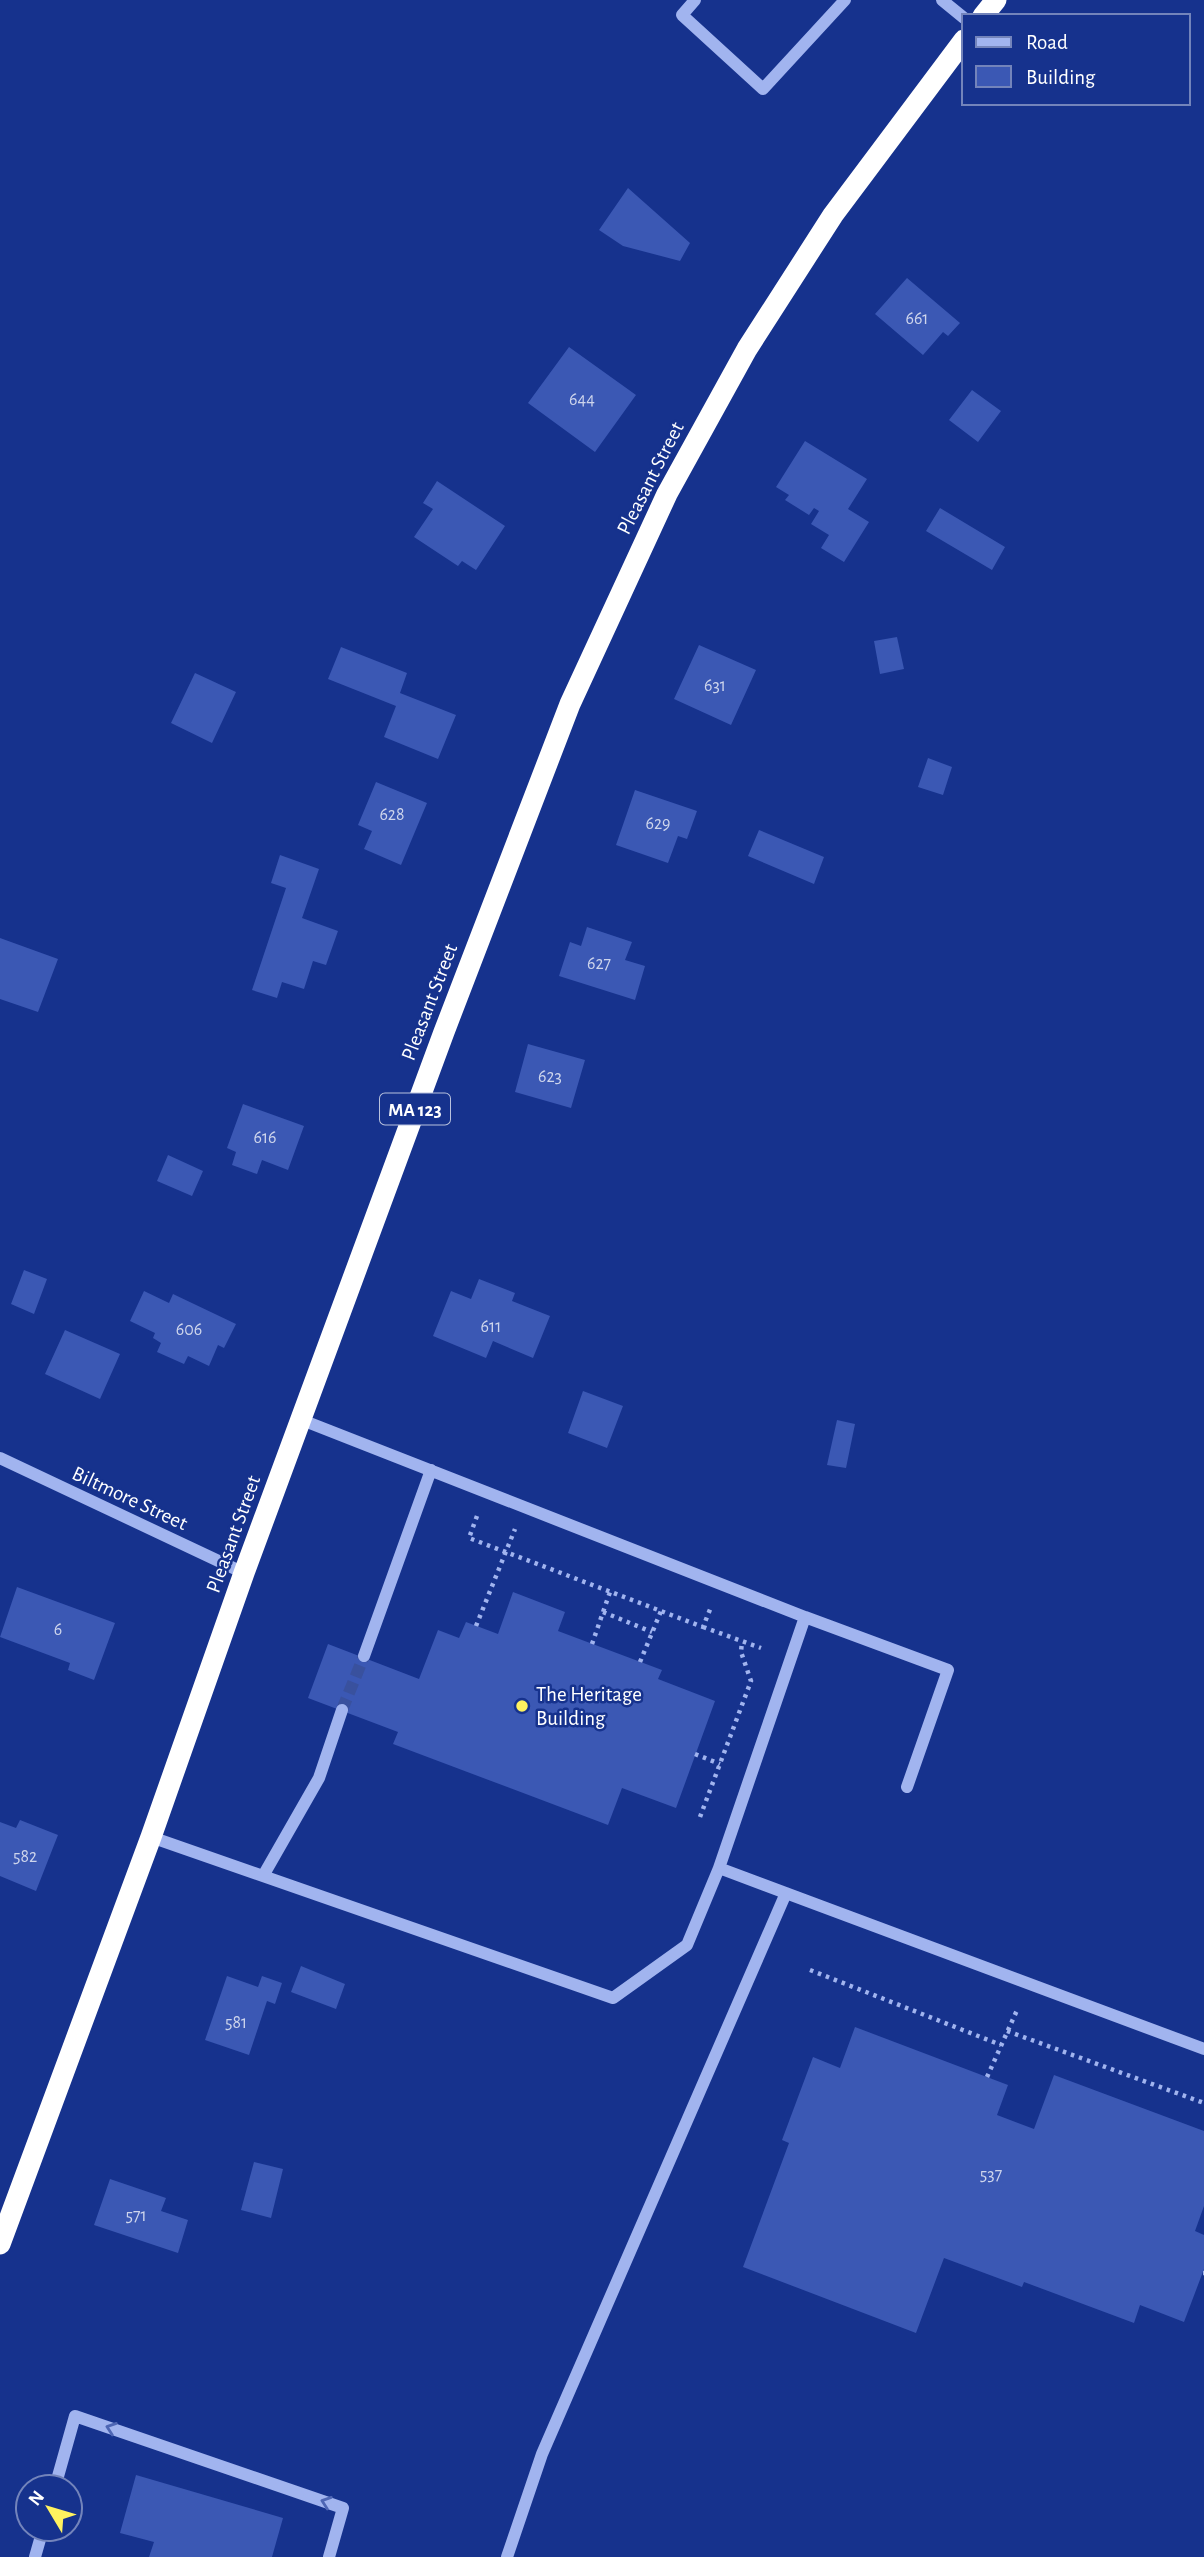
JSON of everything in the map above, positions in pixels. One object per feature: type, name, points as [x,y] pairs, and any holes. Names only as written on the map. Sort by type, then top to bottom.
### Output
[{"type":"highway","points":[[985,14],[996,0]]},
{"type":"highway","name":"Pleasant Street","points":[[0,2244],[444,1032],[570,704],[667,494],[747,349],[833,215],[962,43]]},
{"type":"street","points":[[695,0],[682,15],[764,89],[845,0]]},
{"type":"street","points":[[942,0],[962,16]]},
{"type":"street","points":[[302,1420],[805,1617],[948,1670],[907,1787]]},
{"type":"street","name":"Biltmore Street","points":[[0,1458],[244,1573]]},
{"type":"street","points":[[364,1656],[431,1470]]},
{"type":"street","points":[[151,1837],[613,1998],[687,1945],[719,1868],[805,1617]]},
{"type":"street","points":[[263,1876],[320,1778],[342,1710]]},
{"type":"street","points":[[719,1868],[1204,2049]]},
{"type":"street","points":[[507,2557],[542,2454],[786,1893]]},
{"type":"street","points":[[59,2473],[75,2416],[343,2508],[329,2557]]},
{"type":"path","points":[[481,1505],[469,1538],[761,1648]]},
{"type":"path","points":[[476,1626],[515,1528]]},
{"type":"path","points":[[592,1644],[610,1592]]},
{"type":"path","points":[[702,1627],[712,1605]]},
{"type":"path","points":[[640,1662],[661,1611]]},
{"type":"path","points":[[603,1612],[652,1632]]},
{"type":"path","points":[[700,1817],[751,1681],[741,1652],[742,1641]]},
{"type":"path","points":[[695,1754],[720,1764]]},
{"type":"path","points":[[810,1970],[1001,2045]]},
{"type":"path","points":[[987,2077],[1021,2001]]},
{"type":"path","points":[[1007,2031],[1204,2103]]},
{"type":"building","points":[[628,188],[690,243],[680,261],[623,246],[599,230]]},
{"type":"building","points":[[907,278],[960,323],[948,336],[943,332],[923,355],[875,314]]},
{"type":"building","points":[[569,347],[636,395],[595,452],[528,403]]},
{"type":"building","points":[[972,390],[1001,411],[978,442],[949,420]]},
{"type":"building","points":[[805,441],[867,479],[848,509],[869,522],[844,562],[821,548],[829,535],[811,524],[819,511],[814,508],[809,515],[785,500],[789,495],[776,487]]},
{"type":"building","points":[[437,481],[505,526],[476,570],[462,561],[458,566],[414,537],[433,509],[423,503]]},
{"type":"building","points":[[940,508],[1005,547],[992,570],[926,531]]},
{"type":"building","points":[[897,637],[904,669],[880,674],[874,641]]},
{"type":"building","points":[[699,645],[756,670],[731,725],[674,699]]},
{"type":"building","points":[[341,647],[407,673],[400,693],[456,715],[438,759],[384,737],[396,706],[328,679]]},
{"type":"building","points":[[195,673],[236,692],[212,743],[171,723]]},
{"type":"building","points":[[928,758],[952,767],[943,795],[918,787]]},
{"type":"building","points":[[376,782],[427,803],[401,865],[364,849],[372,831],[358,825]]},
{"type":"building","points":[[635,790],[697,811],[687,839],[678,836],[668,863],[616,845]]},
{"type":"building","points":[[759,830],[824,857],[814,884],[748,856]]},
{"type":"building","points":[[280,855],[319,869],[302,918],[338,931],[326,965],[313,961],[304,989],[282,982],[277,998],[252,990],[286,888],[271,883]]},
{"type":"building","points":[[587,927],[632,942],[625,960],[645,966],[635,1000],[559,976],[570,942],[581,946]]},
{"type":"building","points":[[0,938],[58,959],[38,1012],[0,999]]},
{"type":"building","points":[[528,1044],[585,1060],[571,1108],[515,1092]]},
{"type":"building","points":[[243,1104],[304,1126],[288,1170],[262,1160],[257,1174],[232,1165],[236,1152],[227,1148]]},
{"type":"building","points":[[168,1155],[203,1171],[192,1196],[157,1181]]},
{"type":"building","points":[[24,1270],[47,1279],[34,1314],[11,1304]]},
{"type":"building","points":[[479,1279],[515,1293],[512,1301],[550,1316],[533,1358],[493,1341],[486,1358],[433,1336],[451,1291],[471,1299]]},
{"type":"building","points":[[144,1291],[169,1303],[173,1294],[236,1324],[224,1348],[218,1345],[209,1366],[188,1356],[184,1364],[157,1352],[161,1343],[153,1338],[155,1333],[130,1321]]},
{"type":"building","points":[[65,1330],[120,1354],[100,1399],[45,1374]]},
{"type":"building","points":[[583,1391],[623,1406],[607,1448],[568,1433]]},
{"type":"building","points":[[837,1420],[855,1424],[846,1468],[827,1465]]},
{"type":"building","points":[[17,1587],[115,1623],[94,1680],[68,1670],[70,1663],[0,1637]]},
{"type":"building","name":"The Heritage Building","points":[[513,1592],[565,1612],[558,1631],[662,1670],[658,1679],[715,1701],[676,1808],[622,1788],[608,1825],[393,1744],[398,1732],[308,1698],[328,1644],[419,1679],[438,1630],[459,1638],[466,1622],[498,1634]]},
{"type":"building","points":[[20,1820],[58,1835],[36,1891],[0,1876],[0,1822],[16,1828]]},
{"type":"building","points":[[301,1966],[345,1984],[336,2009],[291,1992]]},
{"type":"building","points":[[227,1976],[258,1987],[262,1976],[282,1983],[275,2004],[267,2001],[249,2055],[205,2040]]},
{"type":"building","points":[[855,2027],[1008,2085],[997,2115],[1034,2129],[1054,2075],[1204,2131],[1204,2206],[1195,2231],[1204,2235],[1204,2269],[1184,2322],[1140,2305],[1134,2323],[1024,2282],[1022,2287],[944,2258],[916,2333],[743,2267],[789,2143],[782,2140],[813,2057],[840,2068]]},
{"type":"building","points":[[254,2162],[283,2169],[271,2218],[241,2210]]},
{"type":"building","points":[[110,2179],[166,2198],[161,2211],[188,2220],[178,2253],[94,2225]]},
{"type":"building","points":[[136,2475],[283,2518],[272,2557],[149,2557],[154,2542],[120,2533]]},
{"type":"tunnel","points":[[342,1710],[364,1656]]},
{"type":"place","name":"The Heritage Building","points":[[522,1706]]}]
